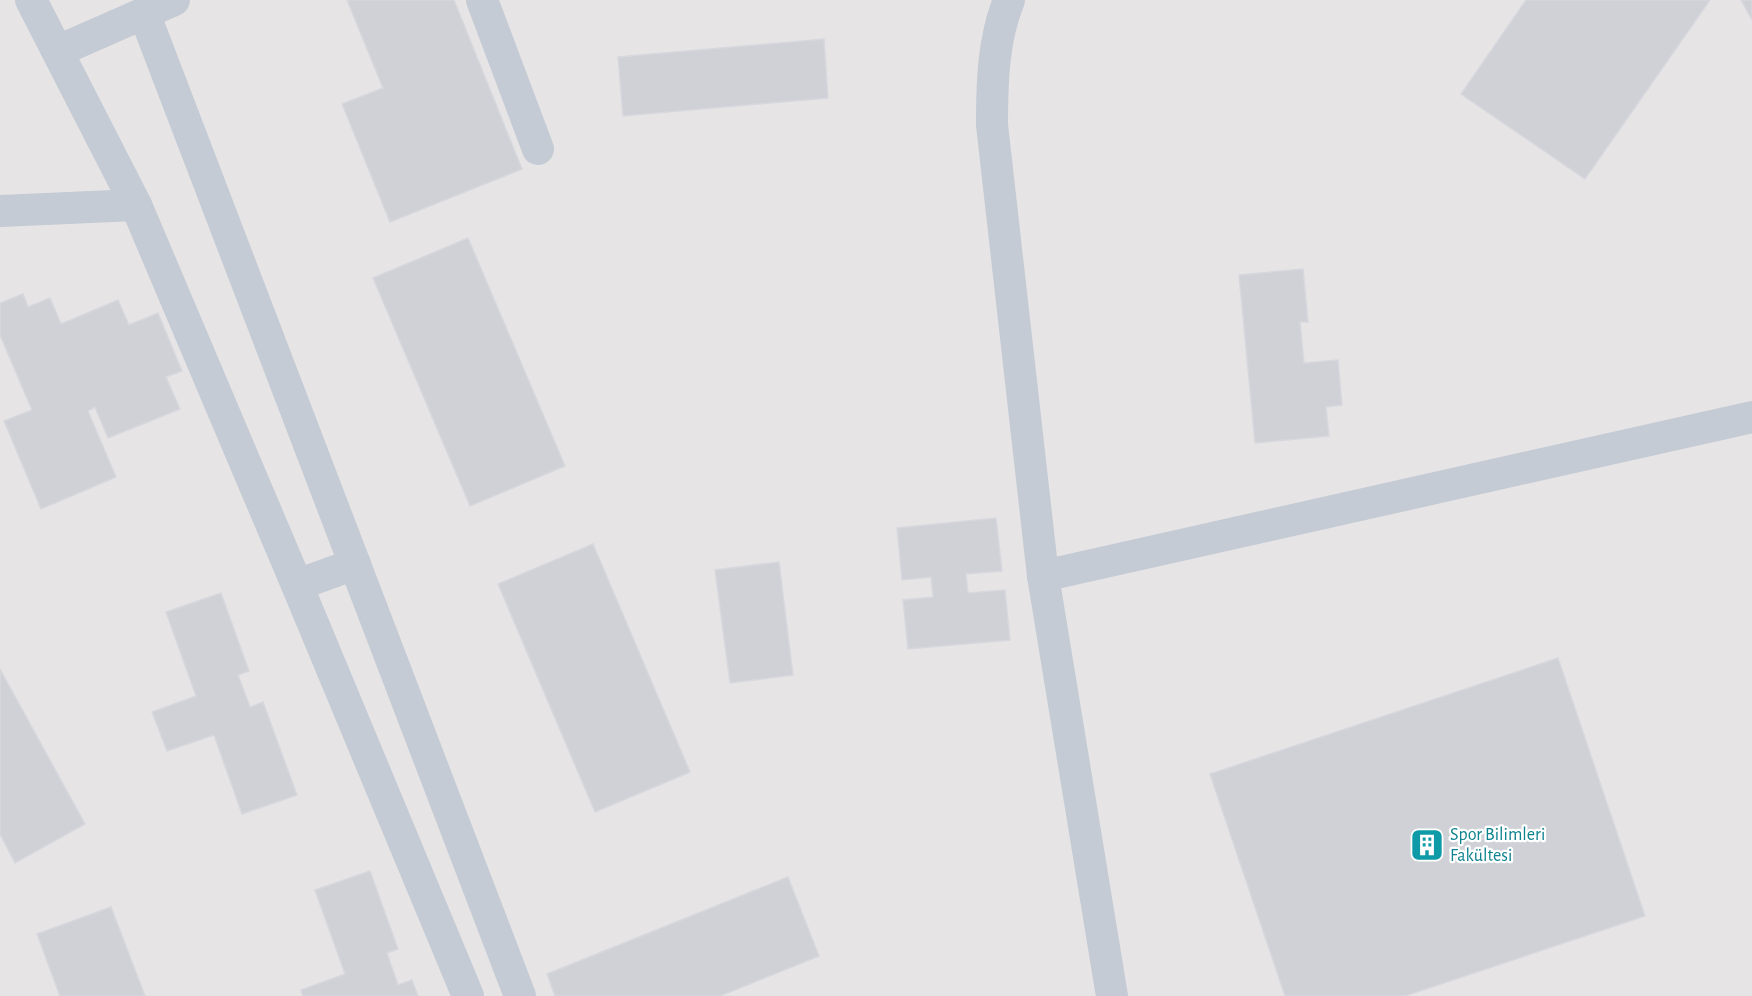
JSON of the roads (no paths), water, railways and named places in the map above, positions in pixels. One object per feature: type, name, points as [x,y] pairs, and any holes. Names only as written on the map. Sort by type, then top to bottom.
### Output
[{"type":"lane","points":[[32,0],[136,205],[468,996]]},
{"type":"lane","points":[[58,51],[174,0]]},
{"type":"lane","points":[[482,0],[538,149]]},
{"type":"lane","points":[[1009,0],[1002,18],[993,69],[992,125],[1043,576],[1112,996]]},
{"type":"lane","points":[[144,13],[520,996]]},
{"type":"lane","points":[[0,211],[136,205]]},
{"type":"lane","points":[[1043,576],[1752,417]]},
{"type":"lane","points":[[297,585],[355,564]]},
{"type":"place","name":"Spor Bilimleri Fakültesi","points":[[1427,845]]}]
